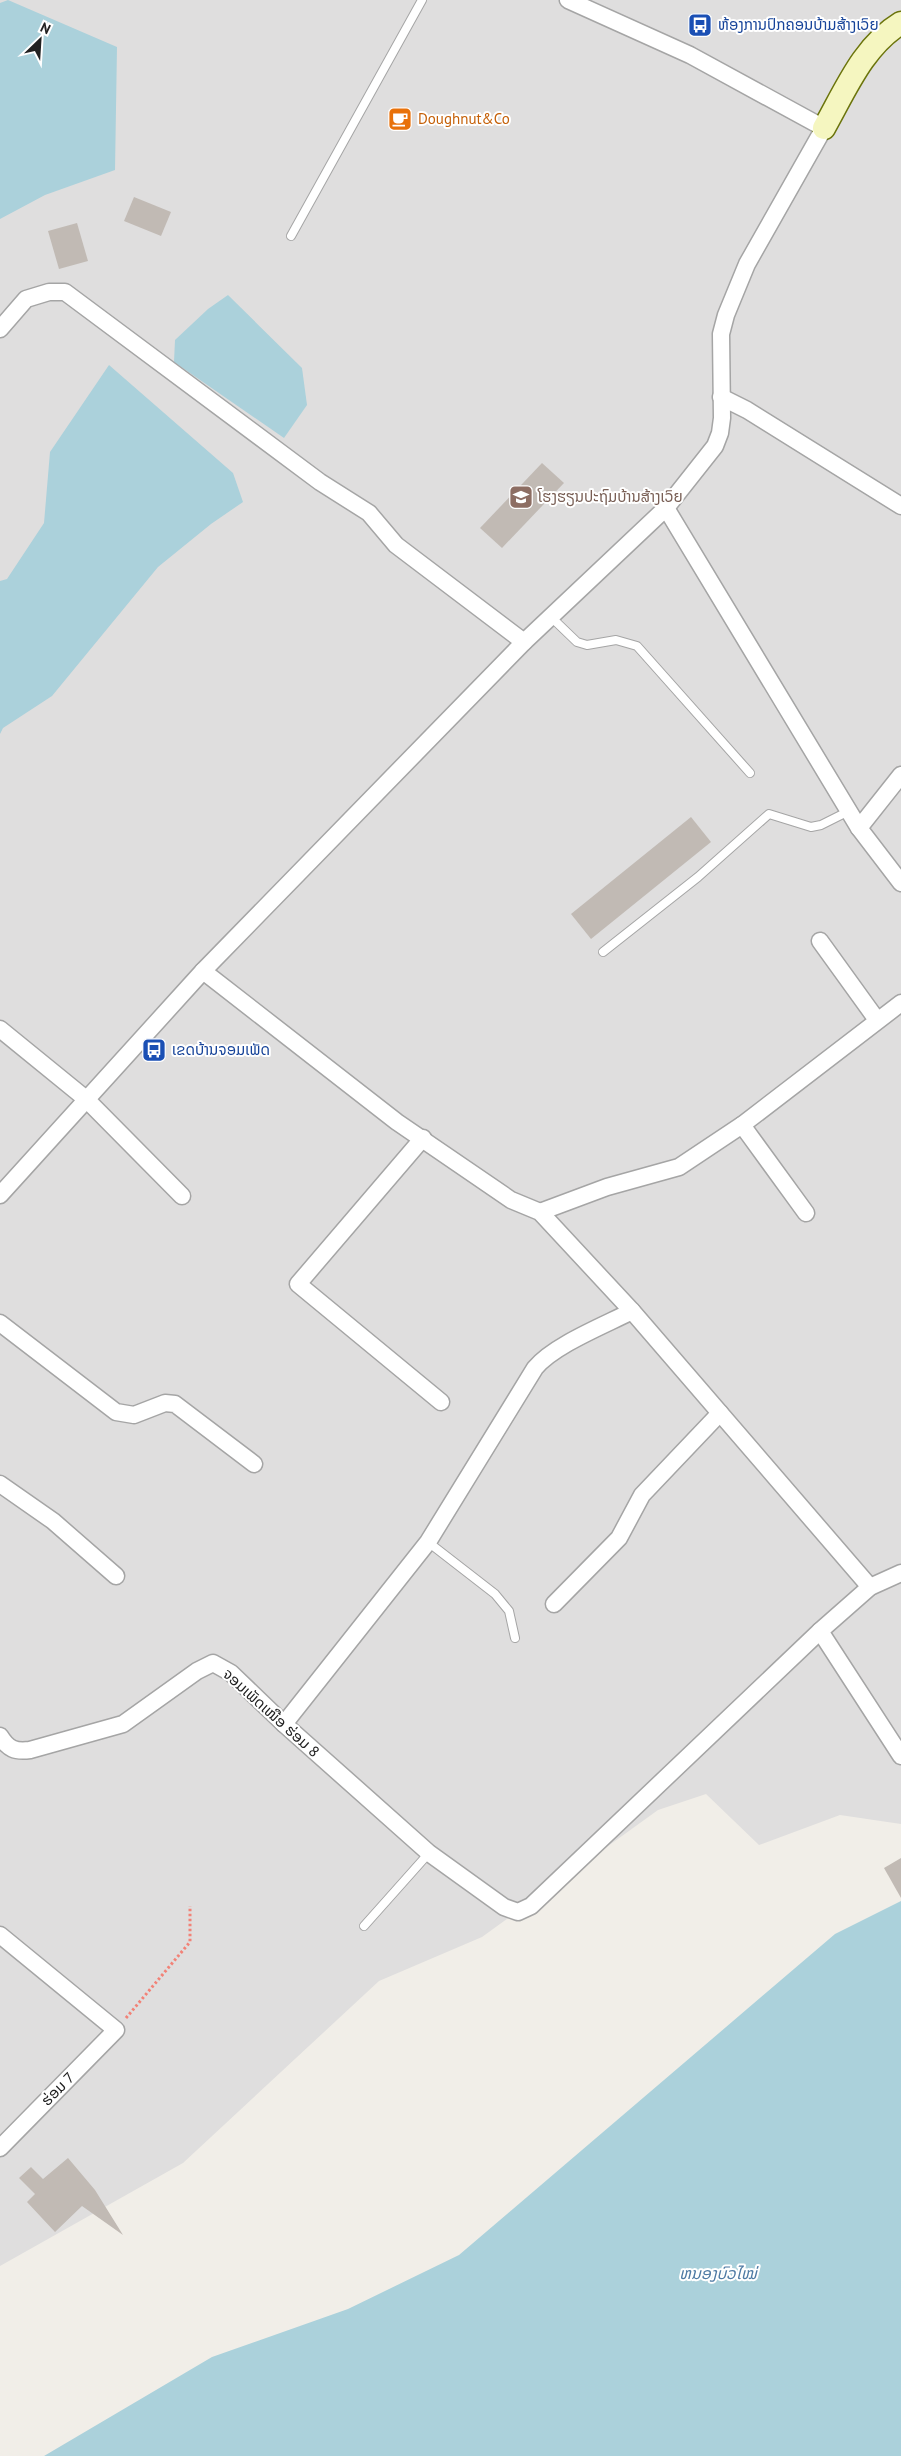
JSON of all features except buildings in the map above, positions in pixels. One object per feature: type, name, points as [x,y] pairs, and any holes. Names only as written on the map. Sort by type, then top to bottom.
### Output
[{"type":"street","points":[[568,0],[690,55],[824,128]]},
{"type":"street","points":[[0,1195],[203,972],[524,642],[666,508],[715,446],[720,433],[722,418],[721,334],[733,294],[747,264],[868,51],[887,31],[901,23]]},
{"type":"street","points":[[0,329],[26,299],[49,292],[65,292],[320,482],[369,513],[396,545],[524,642]]},
{"type":"street","points":[[721,397],[747,410],[901,506]]},
{"type":"street","points":[[666,508],[859,828],[901,884]]},
{"type":"street","points":[[859,828],[901,775]]},
{"type":"street","points":[[820,941],[877,1020]]},
{"type":"street","points":[[203,972],[397,1122],[511,1200],[540,1212],[632,1311],[870,1587]]},
{"type":"street","points":[[540,1212],[606,1187],[679,1167],[742,1126],[901,1003]]},
{"type":"street","points":[[0,1029],[86,1099],[182,1196]]},
{"type":"street","points":[[742,1126],[806,1213]]},
{"type":"street","points":[[423,1138],[298,1284],[441,1402]]},
{"type":"street","points":[[284,1724],[428,1542],[540,1362],[581,1337],[632,1311]]},
{"type":"street","points":[[0,1323],[116,1412],[134,1415],[165,1403],[175,1404],[254,1464]]},
{"type":"street","points":[[554,1604],[619,1538],[642,1495],[720,1413]]},
{"type":"street","points":[[0,1484],[53,1521],[116,1576]]},
{"type":"street","points":[[901,1573],[870,1587],[820,1631],[901,1756]]},
{"type":"street","name":"ຈອມເພັດເໜືອ ຮ່ອມ 8","points":[[0,1736],[6,1745],[17,1751],[30,1750],[123,1724],[197,1671],[213,1663],[231,1673],[284,1724],[430,1853],[504,1907],[518,1912],[531,1906],[820,1631]]},
{"type":"street","points":[[0,1935],[116,2030]]},
{"type":"street","name":"ຮ່ອມ 7","points":[[0,2148],[116,2030]]},
{"type":"lane","points":[[291,236],[422,0]]},
{"type":"lane","points":[[552,617],[577,642],[587,645],[616,640],[637,646],[750,773]]},
{"type":"lane","points":[[603,952],[698,877],[769,814],[811,827],[821,825],[849,811]]},
{"type":"lane","points":[[428,1542],[495,1594],[509,1611],[515,1638]]},
{"type":"lane","points":[[364,1926],[430,1853]]},
{"type":"path","points":[[116,2030],[190,1942],[190,1906]]},
{"type":"shaded area","points":[[0,0],[901,0],[901,1824],[840,1815],[759,1845],[706,1794],[658,1810],[482,1937],[379,1981],[183,2163],[0,2266]]},
{"type":"water","points":[[8,0],[117,47],[115,170],[45,195],[0,219],[0,3]]},
{"type":"water","points":[[228,295],[302,368],[307,405],[284,438],[174,362],[175,340],[208,309]]},
{"type":"water","points":[[109,365],[233,473],[243,502],[211,524],[158,567],[52,696],[3,728],[0,734],[0,581],[7,579],[44,523],[50,452]]},
{"type":"water","name":"ຫນອງບົວໄໝ່","points":[[901,1901],[901,2456],[44,2456],[212,2357],[348,2309],[459,2255],[835,1934]]},
{"type":"place","name":"ຫ້ອງການປົກຄອນບ້າມສ້າງເວົຍ","points":[[700,25]]},
{"type":"place","name":"Doughnut&Co","points":[[400,119]]},
{"type":"place","name":"ໂຮງຮຽນປະຖົມບ້ານສ້າງເວົຍ","points":[[521,497]]},
{"type":"place","name":"ເຂດບ້ານຈອມເພັດ","points":[[154,1050]]}]
